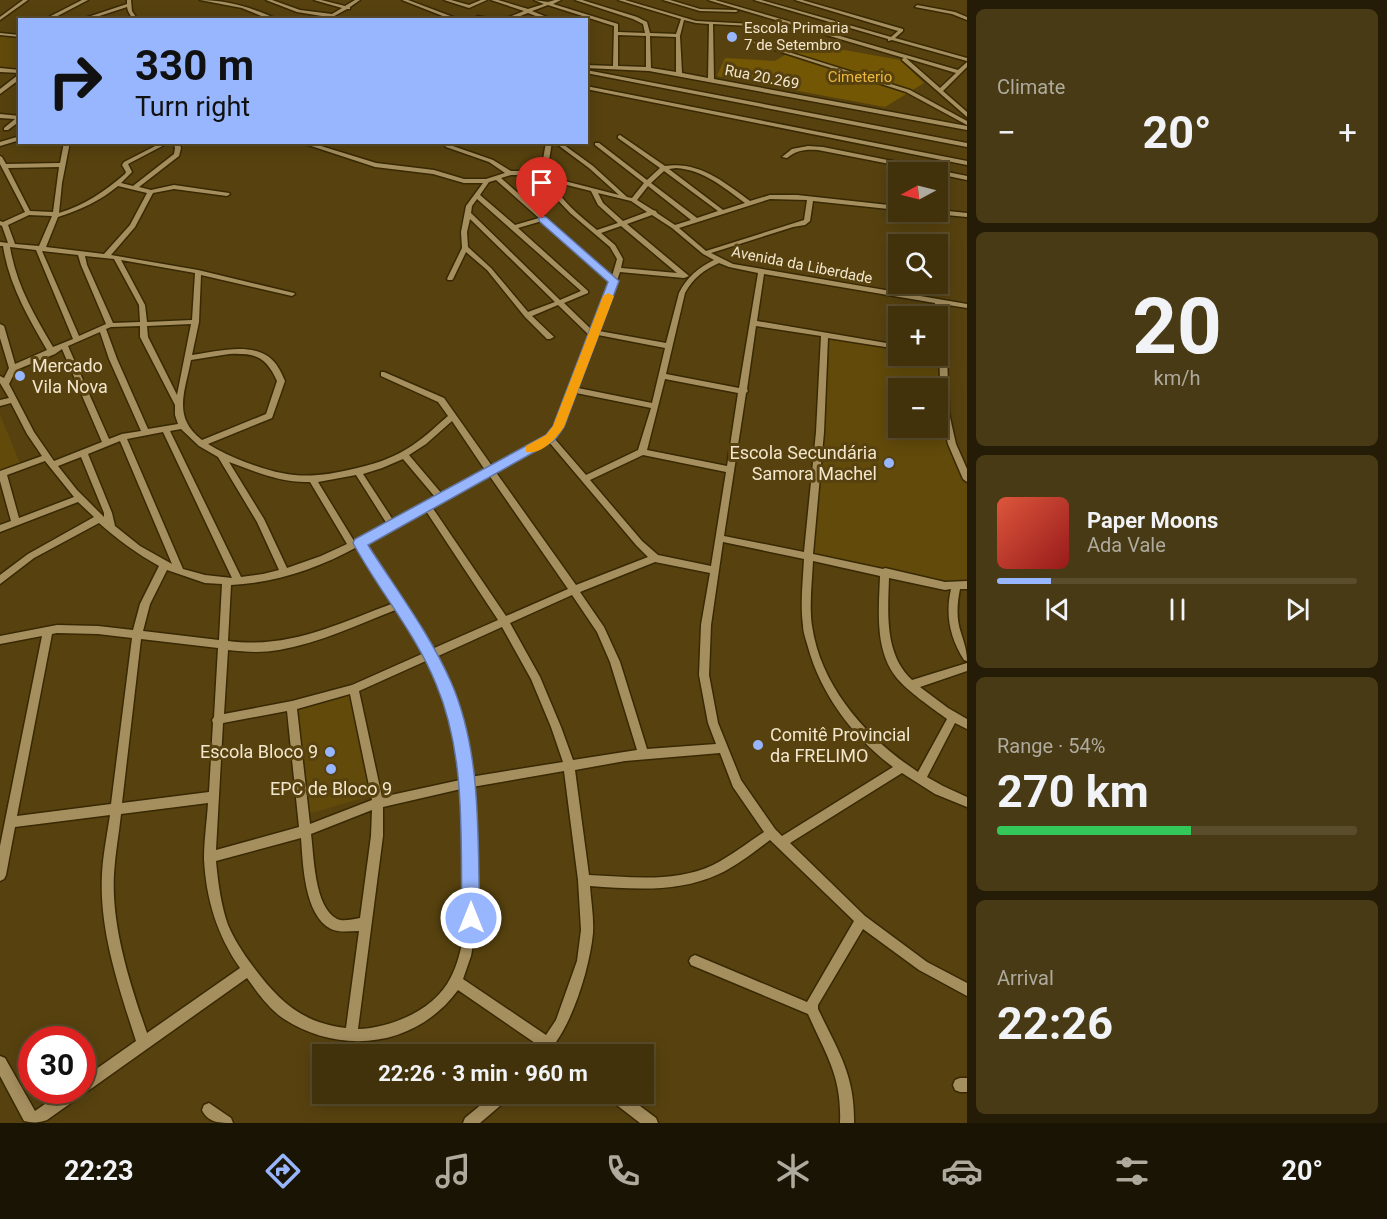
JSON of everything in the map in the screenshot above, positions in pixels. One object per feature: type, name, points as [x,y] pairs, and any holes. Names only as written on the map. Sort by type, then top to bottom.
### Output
[{"type":"street","points":[[0,19],[26,0]]},
{"type":"street","points":[[49,18],[86,0]]},
{"type":"street","points":[[202,0],[243,7],[273,18]]},
{"type":"street","points":[[228,5],[238,0]]},
{"type":"street","points":[[268,0],[299,11],[333,16]]},
{"type":"street","points":[[273,3],[284,0]]},
{"type":"street","points":[[316,0],[348,8]]},
{"type":"street","points":[[327,18],[348,8],[358,0]]},
{"type":"street","points":[[404,0],[454,18]]},
{"type":"street","points":[[446,0],[469,7],[485,0]]},
{"type":"street","points":[[493,0],[546,18]]},
{"type":"street","points":[[536,0],[614,25],[616,33],[615,67]]},
{"type":"street","points":[[510,18],[559,0]]},
{"type":"street","points":[[577,0],[645,23],[648,34],[647,69],[641,82]]},
{"type":"street","points":[[620,0],[682,20],[711,26],[807,28]]},
{"type":"street","points":[[665,0],[695,9]]},
{"type":"street","points":[[710,0],[959,72]]},
{"type":"street","points":[[726,5],[734,0]]},
{"type":"street","points":[[756,0],[967,62],[940,91]]},
{"type":"street","points":[[797,0],[902,30],[879,49]]},
{"type":"street","points":[[86,18],[129,2],[135,18]]},
{"type":"street","points":[[917,6],[967,18]]},
{"type":"street","points":[[646,8],[751,13]]},
{"type":"street","points":[[832,35],[855,17]]},
{"type":"street","points":[[679,74],[678,36],[682,20]]},
{"type":"street","points":[[711,26],[711,80]]},
{"type":"street","points":[[616,33],[678,36]]},
{"type":"street","points":[[0,34],[18,36]]},
{"type":"street","points":[[752,41],[908,91],[967,123]]},
{"type":"street","points":[[902,56],[967,115]]},
{"type":"street","name":"Rua 20.269","points":[[588,66],[647,69],[679,74],[967,128]]},
{"type":"street","points":[[0,70],[18,74]]},
{"type":"street","points":[[588,71],[967,145]]},
{"type":"street","points":[[0,92],[18,76]]},
{"type":"street","points":[[588,87],[967,163]]},
{"type":"street","points":[[0,117],[18,118]]},
{"type":"street","points":[[6,129],[18,119]]},
{"type":"street","points":[[620,137],[722,212]]},
{"type":"street","points":[[0,144],[18,139]]},
{"type":"street","points":[[67,144],[55,215],[40,248],[77,340]]},
{"type":"street","points":[[52,352],[24,303],[8,266],[2,223],[28,213],[55,215],[87,205],[118,184],[129,172],[126,163],[164,144]]},
{"type":"street","points":[[135,187],[177,155],[177,144]]},
{"type":"street","points":[[307,144],[375,165],[427,171],[464,181],[487,181],[510,173]]},
{"type":"street","points":[[447,144],[492,161],[510,173]]},
{"type":"street","points":[[195,322],[106,326],[13,368],[2,381],[32,436],[79,498],[130,544],[165,564],[205,579],[232,581],[285,573],[356,544],[550,438],[564,415],[618,270],[619,253],[561,202],[545,175],[549,144]]},
{"type":"street","points":[[559,144],[591,167],[626,198]]},
{"type":"street","points":[[597,144],[696,220]]},
{"type":"street","points":[[785,157],[799,147],[816,148],[967,178]]},
{"type":"street","points":[[0,158],[28,213]]},
{"type":"street","points":[[5,166],[62,165]]},
{"type":"street","points":[[633,200],[664,168],[674,166],[699,170],[749,203]]},
{"type":"street","name":"Avenida da Liberdade","points":[[510,173],[545,175],[594,191],[633,200],[654,212],[717,261],[761,273],[967,306]]},
{"type":"street","points":[[496,178],[614,281]]},
{"type":"street","points":[[450,279],[465,248],[469,206],[487,181]]},
{"type":"street","points":[[118,184],[152,192],[174,187],[226,194]]},
{"type":"street","points":[[594,191],[600,204],[688,276]]},
{"type":"street","points":[[106,256],[133,226],[152,192]]},
{"type":"street","points":[[477,195],[586,292],[527,315]]},
{"type":"street","points":[[674,227],[770,197],[810,198],[888,207]]},
{"type":"street","points":[[705,253],[792,225],[803,224],[807,220],[810,198]]},
{"type":"street","points":[[597,232],[654,212]]},
{"type":"street","points":[[467,213],[560,304],[595,334],[669,346]]},
{"type":"street","points":[[948,213],[967,214]]},
{"type":"street","points":[[515,227],[542,219]]},
{"type":"street","points":[[6,245],[106,256],[198,272],[292,294]]},
{"type":"street","points":[[465,248],[489,269],[527,315],[550,337]]},
{"type":"street","points":[[81,253],[106,326],[113,359],[145,431]]},
{"type":"street","points":[[117,258],[142,305],[144,337],[179,405]]},
{"type":"street","points":[[618,270],[688,276],[717,261]]},
{"type":"street","points":[[198,272],[195,322],[179,415],[183,426],[222,457],[269,474],[286,478],[312,479],[357,471],[404,455],[452,417]]},
{"type":"street","points":[[761,273],[706,625],[704,675],[714,723],[737,783],[780,843],[861,920],[923,966],[967,990]]},
{"type":"street","points":[[642,452],[688,276]]},
{"type":"street","points":[[938,302],[938,306]]},
{"type":"street","points":[[754,323],[888,345]]},
{"type":"street","points":[[0,326],[13,368]]},
{"type":"street","points":[[825,335],[822,427],[808,557],[808,628],[818,666],[836,700],[867,738],[902,768],[946,794],[967,802]]},
{"type":"street","points":[[65,346],[106,442]]},
{"type":"street","points":[[189,358],[249,350],[270,362],[281,381],[269,416],[202,443]]},
{"type":"street","points":[[941,366],[945,413],[952,444],[967,479]]},
{"type":"street","points":[[384,374],[441,400],[601,630],[615,662],[643,754]]},
{"type":"street","points":[[662,376],[744,392]]},
{"type":"street","points":[[573,390],[655,406]]},
{"type":"street","points":[[0,403],[12,400]]},
{"type":"street","points":[[16,523],[1,473],[83,452],[106,442],[145,431],[183,426]]},
{"type":"street","points":[[165,429],[232,581],[223,646],[217,720],[210,857],[213,890],[227,935],[248,970],[287,1014],[326,1030],[351,1036],[377,1036],[406,1025],[435,1005],[456,981],[466,951],[471,918],[467,783],[455,716],[444,684],[430,655],[399,605],[312,479]]},
{"type":"street","points":[[122,437],[179,570]]},
{"type":"street","points":[[550,438],[654,558],[715,571]]},
{"type":"street","points":[[83,452],[108,513],[111,529]]},
{"type":"street","points":[[585,479],[642,452],[731,470]]},
{"type":"street","points":[[404,455],[441,498]]},
{"type":"street","points":[[222,457],[261,521],[285,573]]},
{"type":"street","points":[[357,471],[392,525]]},
{"type":"street","points":[[0,529],[79,498]]},
{"type":"street","points":[[427,506],[504,621],[535,677],[569,765],[584,880],[586,930],[583,961],[561,1024],[547,1044]]},
{"type":"street","points":[[0,580],[31,556],[100,518]]},
{"type":"street","points":[[720,538],[956,587],[967,585]]},
{"type":"street","points":[[217,720],[292,706],[354,689],[573,590],[642,565],[654,558]]},
{"type":"street","points":[[144,1044],[114,947],[108,906],[108,875],[137,635],[145,604],[165,564]]},
{"type":"street","points":[[885,572],[884,612],[888,648],[896,670],[911,685],[953,718],[967,724]]},
{"type":"street","points":[[956,587],[951,602],[954,631],[967,657]]},
{"type":"street","points":[[0,640],[48,630],[98,630],[249,648],[312,638],[399,605]]},
{"type":"street","points":[[0,875],[48,630]]},
{"type":"street","points":[[911,685],[967,668]]},
{"type":"street","points":[[351,1036],[374,870],[378,803],[354,689]]},
{"type":"street","points":[[292,706],[311,883],[322,914],[334,924],[343,926],[365,924]]},
{"type":"street","points":[[920,779],[953,718]]},
{"type":"street","points":[[210,857],[306,831],[378,803],[467,783],[643,754],[722,748]]},
{"type":"street","points":[[780,843],[902,768]]},
{"type":"street","points":[[10,822],[212,796]]},
{"type":"street","points":[[584,880],[639,883],[682,881],[709,873],[735,859],[771,833]]},
{"type":"street","points":[[847,1123],[847,1086],[836,1054],[812,1010],[813,1004],[861,920]]},
{"type":"street","points":[[695,961],[812,1010]]},
{"type":"street","points":[[96,1077],[248,970]]},
{"type":"street","points":[[456,981],[538,1044]]},
{"type":"street","points":[[0,1062],[18,1096]]},
{"type":"street","points":[[23,1104],[29,1116],[35,1118],[57,1104]]},
{"type":"street","points":[[470,1123],[492,1104]]},
{"type":"street","points":[[627,1104],[651,1123]]},
{"type":"street","points":[[209,1110],[226,1123]]},
{"type":"shaded area","points":[[0,33],[18,36],[18,71],[0,69]]},
{"type":"shaded area","name":"Escola Secundária Samora Machel","points":[[829,336],[888,345],[888,366],[943,366],[944,378],[888,378],[888,438],[948,438],[948,420],[967,482],[967,584],[955,587],[812,557]]},
{"type":"shaded area","points":[[0,414],[21,466],[0,473]]},
{"type":"shaded area","name":"Escola Bloco 9","points":[[355,690],[377,794],[301,816],[284,709]]},
{"type":"green space","name":"Cimeterio","points":[[805,43],[900,60],[924,83],[885,107],[717,76],[725,58],[775,61]]},
{"type":"slow traffic","points":[[530,449],[550,438],[558,427],[608,296]]},
{"type":"place","name":"Escola Primaria 7 de Setembro","points":[[732,37]]},
{"type":"place","name":"Mercado Vila Nova","points":[[20,376]]},
{"type":"place","name":"Escola Secundária Samora Machel","points":[[889,463]]},
{"type":"place","name":"Comitê Provincial da FRELIMO","points":[[758,745]]},
{"type":"place","name":"Escola Bloco 9","points":[[330,752]]},
{"type":"place","name":"EPC de Bloco 9","points":[[331,769]]},
{"type":"route","points":[[471,918],[467,783],[455,716],[444,684],[430,655],[359,543],[550,438],[558,427],[614,281],[542,219]]}]
